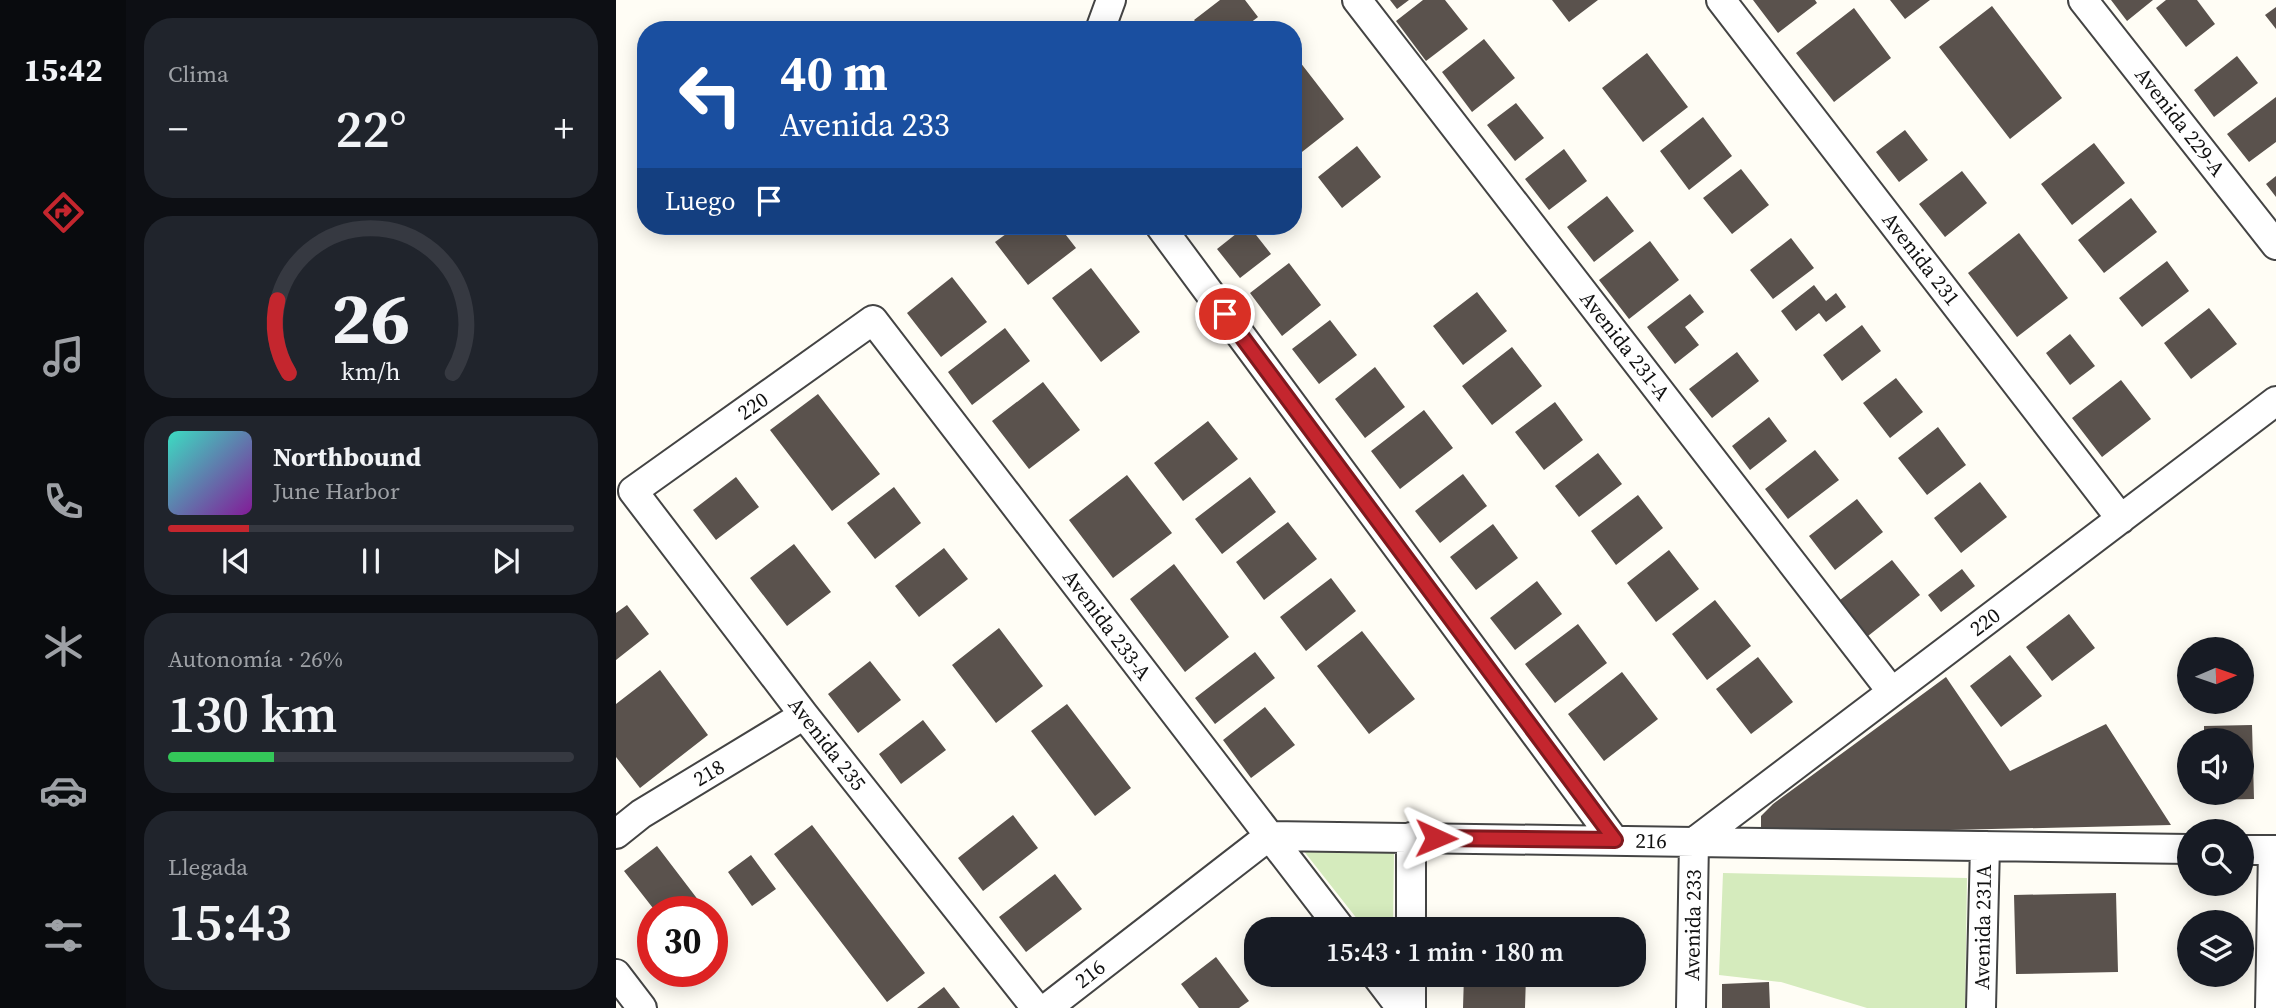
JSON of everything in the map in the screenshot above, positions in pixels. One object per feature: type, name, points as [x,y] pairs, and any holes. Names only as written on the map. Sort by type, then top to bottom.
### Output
[{"type":"street","points":[[1103,21],[1111,0]]},
{"type":"street","name":"Avenida 231-A","points":[[1357,0],[1892,692]]},
{"type":"street","name":"Avenida 231","points":[[1721,0],[2122,519]]},
{"type":"street","name":"Avenida 229-A","points":[[2083,0],[2276,245]]},
{"type":"street","points":[[1167,235],[1615,840]]},
{"type":"street","name":"220","points":[[625,491],[873,320]]},
{"type":"street","name":"Avenida 233-A","points":[[873,320],[1332,917]]},
{"type":"street","name":"220","points":[[1695,842],[2276,401]]},
{"type":"street","name":"Avenida 235","points":[[625,491],[1036,1008]]},
{"type":"street","name":"218","points":[[616,834],[629,810],[804,715]]},
{"type":"street","name":"216","points":[[1046,1008],[1269,836],[2177,849]]},
{"type":"street","points":[[1411,837],[1411,917]]},
{"type":"street","name":"Avenida 233","points":[[1692,1008],[1695,842]]},
{"type":"street","name":"Avenida 231A","points":[[1981,1008],[1985,846]]},
{"type":"street","points":[[2254,850],[2274,850],[2270,1008]]},
{"type":"street","points":[[616,974],[642,1008]]},
{"type":"street","points":[[1385,987],[1401,1008]]},
{"type":"street","points":[[1411,987],[1411,1008]]},
{"type":"green space","points":[[1303,850],[1394,851],[1393,917],[1356,917]]},
{"type":"green space","points":[[1723,873],[1967,878],[1965,1008],[1867,1008],[1781,982],[1719,975]]},
{"type":"building","points":[[1220,0],[1245,0],[1258,17],[1253,21],[1194,20]]},
{"type":"building","points":[[1390,0],[1409,0],[1397,9]]},
{"type":"building","points":[[1423,0],[1445,0],[1468,29],[1426,61],[1396,21]]},
{"type":"building","points":[[1552,0],[1598,0],[1569,22]]},
{"type":"building","points":[[1753,0],[1815,0],[1817,3],[1778,33]]},
{"type":"building","points":[[1890,0],[1930,0],[1905,19]]},
{"type":"building","points":[[2111,0],[2153,0],[2127,21]]},
{"type":"building","points":[[2166,0],[2197,0],[2215,24],[2186,47],[2156,8]]},
{"type":"building","points":[[1992,6],[2062,98],[2010,139],[1939,47]]},
{"type":"building","points":[[2276,7],[2276,29],[2265,15]]},
{"type":"building","points":[[1854,8],[1891,58],[1834,102],[1796,53]]},
{"type":"building","points":[[1484,39],[1515,78],[1472,112],[1442,72]]},
{"type":"building","points":[[1647,53],[1688,107],[1643,142],[1602,88]]},
{"type":"building","points":[[2237,56],[2258,83],[2214,117],[2194,90]]},
{"type":"building","points":[[1302,65],[1344,119],[1302,152]]},
{"type":"building","points":[[2276,97],[2276,142],[2249,162],[2227,134]]},
{"type":"building","points":[[1516,103],[1544,138],[1515,161],[1487,125]]},
{"type":"building","points":[[1703,117],[1732,156],[1689,190],[1660,151]]},
{"type":"building","points":[[1905,130],[1928,160],[1899,182],[1876,152]]},
{"type":"building","points":[[2094,143],[2125,183],[2072,225],[2041,184]]},
{"type":"building","points":[[1357,146],[1381,177],[1342,208],[1318,177]]},
{"type":"building","points":[[1564,149],[1587,181],[1549,210],[1525,179]]},
{"type":"building","points":[[1741,169],[1769,205],[1732,234],[1703,198]]},
{"type":"building","points":[[1962,171],[1987,203],[1945,237],[1919,204]]},
{"type":"building","points":[[2276,176],[2276,197],[2266,184]]},
{"type":"building","points":[[1607,196],[1634,231],[1594,262],[1567,227]]},
{"type":"building","points":[[2131,198],[2157,232],[2104,273],[2078,240]]},
{"type":"building","points":[[2019,233],[2068,298],[2017,337],[1968,273]]},
{"type":"building","points":[[1005,235],[1066,235],[1076,248],[1028,285],[995,242]]},
{"type":"building","points":[[1235,235],[1256,235],[1271,254],[1240,278],[1217,249]]},
{"type":"building","points":[[1791,238],[1814,268],[1773,299],[1750,270]]},
{"type":"building","points":[[1650,241],[1679,280],[1629,319],[1599,280]]},
{"type":"building","points":[[2167,261],[2189,291],[2142,327],[2119,298]]},
{"type":"building","points":[[1289,263],[1321,305],[1282,336],[1250,293]]},
{"type":"building","points":[[1091,268],[1140,332],[1101,362],[1052,298]]},
{"type":"building","points":[[952,277],[987,322],[941,357],[907,313]]},
{"type":"building","points":[[1814,285],[1826,301],[1836,293],[1846,307],[1826,322],[1819,313],[1796,331],[1781,311]]},
{"type":"building","points":[[1477,292],[1507,331],[1463,365],[1433,326]]},
{"type":"building","points":[[1690,294],[1704,312],[1685,327],[1699,345],[1675,364],[1647,327]]},
{"type":"building","points":[[2209,308],[2237,344],[2191,379],[2164,343]]},
{"type":"building","points":[[1330,320],[1357,355],[1319,384],[1292,349]]},
{"type":"building","points":[[1862,325],[1881,351],[1842,381],[1823,355]]},
{"type":"building","points":[[1005,328],[1030,361],[972,405],[948,372]]},
{"type":"building","points":[[2070,334],[2095,366],[2070,385],[2046,353]]},
{"type":"building","points":[[1512,347],[1542,386],[1492,425],[1462,386]]},
{"type":"building","points":[[1737,352],[1759,381],[1712,418],[1689,389]]},
{"type":"building","points":[[1375,367],[1405,407],[1365,438],[1335,399]]},
{"type":"building","points":[[1896,378],[1923,412],[1890,438],[1863,403]]},
{"type":"building","points":[[2121,380],[2151,419],[2102,457],[2072,418]]},
{"type":"building","points":[[1043,382],[1080,430],[1029,469],[992,421]]},
{"type":"building","points":[[818,394],[880,474],[832,511],[770,430]]},
{"type":"building","points":[[1555,402],[1583,440],[1544,470],[1515,432]]},
{"type":"building","points":[[1424,410],[1453,448],[1400,489],[1371,451]]},
{"type":"building","points":[[1769,417],[1787,441],[1750,470],[1732,446]]},
{"type":"building","points":[[1208,421],[1238,459],[1183,501],[1154,463]]},
{"type":"building","points":[[1938,427],[1966,465],[1927,495],[1898,458]]},
{"type":"building","points":[[1815,450],[1839,480],[1788,519],[1765,489]]},
{"type":"building","points":[[1598,453],[1622,484],[1579,517],[1555,486]]},
{"type":"building","points":[[1463,474],[1487,506],[1440,543],[1415,511]]},
{"type":"building","points":[[1127,475],[1172,533],[1113,578],[1069,520]]},
{"type":"building","points":[[736,477],[759,507],[716,540],[693,510]]},
{"type":"building","points":[[1250,477],[1276,512],[1222,554],[1195,519]]},
{"type":"building","points":[[1980,482],[2007,517],[1961,553],[1934,518]]},
{"type":"building","points":[[894,487],[921,523],[875,559],[847,523]]},
{"type":"building","points":[[1638,495],[1663,528],[1616,565],[1591,531]]},
{"type":"building","points":[[1857,499],[1883,532],[1835,570],[1809,536]]},
{"type":"building","points":[[1288,522],[1317,559],[1264,600],[1236,562]]},
{"type":"building","points":[[1493,524],[1518,558],[1476,590],[1450,557]]},
{"type":"building","points":[[794,544],[831,592],[787,626],[750,578]]},
{"type":"building","points":[[944,548],[968,579],[919,617],[895,586]]},
{"type":"building","points":[[1669,550],[1699,589],[1656,622],[1627,583]]},
{"type":"building","points":[[1892,560],[1920,595],[1868,636],[1840,600]]},
{"type":"building","points":[[1174,564],[1229,637],[1185,672],[1130,599]]},
{"type":"building","points":[[1962,569],[1975,586],[1941,612],[1928,595]]},
{"type":"building","points":[[1331,578],[1356,611],[1306,651],[1280,617]]},
{"type":"building","points":[[1537,581],[1562,614],[1515,650],[1490,618]]},
{"type":"building","points":[[1715,600],[1751,646],[1707,680],[1672,634]]},
{"type":"building","points":[[627,605],[649,634],[616,660],[616,613]]},
{"type":"building","points":[[2069,614],[2095,648],[2052,681],[2026,647]]},
{"type":"building","points":[[1578,624],[1607,663],[1555,703],[1525,664]]},
{"type":"building","points":[[999,628],[1043,686],[996,723],[952,665]]},
{"type":"building","points":[[1362,631],[1415,699],[1369,734],[1317,666]]},
{"type":"building","points":[[1255,652],[1275,678],[1215,724],[1195,698]]},
{"type":"building","points":[[2010,655],[2042,696],[2001,727],[1970,686]]},
{"type":"building","points":[[1758,657],[1793,702],[1751,734],[1716,689]]},
{"type":"building","points":[[870,661],[901,700],[858,733],[828,694]]},
{"type":"building","points":[[660,670],[708,735],[640,788],[616,757],[616,704]]},
{"type":"building","points":[[1622,672],[1658,719],[1604,761],[1568,714]]},
{"type":"building","points":[[1946,677],[2010,771],[2106,724],[2171,825],[1774,834],[1761,828],[1761,816],[1773,804]]},
{"type":"building","points":[[1067,704],[1131,788],[1095,816],[1031,731]]},
{"type":"building","points":[[1265,707],[1295,745],[1251,778],[1223,740]]},
{"type":"building","points":[[923,720],[946,750],[901,784],[879,754]]},
{"type":"building","points":[[2252,725],[2252,728],[2204,728]]},
{"type":"building","points":[[1013,815],[1038,848],[983,891],[958,858]]},
{"type":"building","points":[[812,825],[925,973],[887,1002],[774,854]]},
{"type":"building","points":[[657,846],[695,896],[644,896],[624,871]]},
{"type":"building","points":[[751,855],[776,889],[752,906],[728,872]]},
{"type":"building","points":[[1055,874],[1082,909],[1026,952],[999,917]]},
{"type":"building","points":[[2116,893],[2118,972],[2016,974],[2014,895]]},
{"type":"building","points":[[1216,957],[1249,1001],[1239,1008],[1199,1008],[1181,984]]},
{"type":"building","points":[[1769,982],[1770,1008],[1722,1008],[1722,984]]},
{"type":"building","points":[[944,987],[960,1008],[917,1008]]},
{"type":"building","points":[[1464,987],[1526,987],[1525,1008],[1463,1008]]},
{"type":"route","points":[[1225,314],[1615,840],[1436,838]]}]
